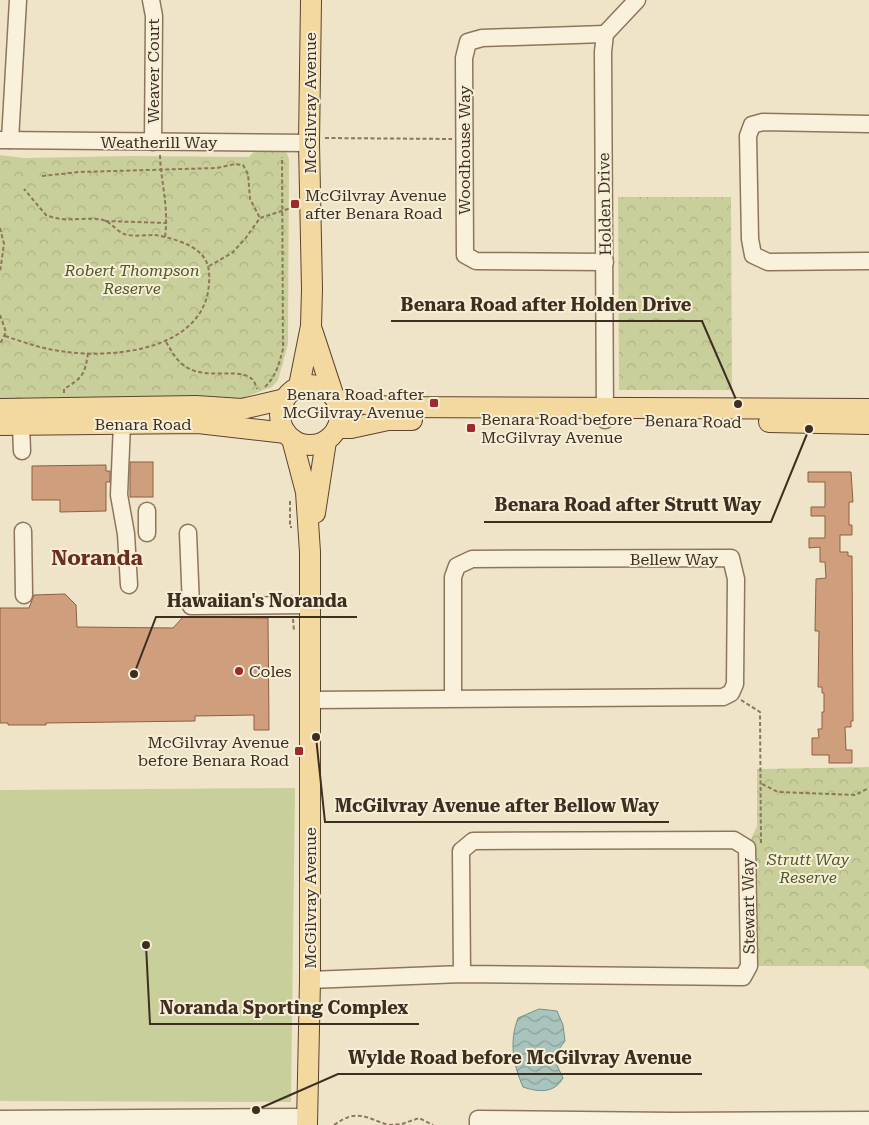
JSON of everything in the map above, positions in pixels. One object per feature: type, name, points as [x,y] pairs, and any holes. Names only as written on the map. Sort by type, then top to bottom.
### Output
[{"type":"main road","name":"McGilvray Avenue","points":[[292,393],[310,326],[312,289],[317,140],[311,0]]},
{"type":"main road","name":"McGilvray Avenue","points":[[310,326],[335,397]]},
{"type":"main road","points":[[317,385],[335,397],[341,419],[332,434],[309,445],[289,436],[280,416],[292,393],[317,385]]},
{"type":"main road","name":"Benara Road","points":[[0,409],[196,406],[242,409],[292,393]]},
{"type":"main road","name":"Benara Road","points":[[335,397],[389,407],[869,424]]},
{"type":"main road","name":"Benara Road","points":[[332,434],[388,420],[869,409]]},
{"type":"main road","name":"Benara Road","points":[[0,425],[198,423],[289,436]]},
{"type":"main road","name":"McGilvray Avenue","points":[[307,1121],[310,980],[310,700],[302,605],[332,434]]},
{"type":"main road","name":"McGilvray Avenue","points":[[289,436],[306,492],[310,552]]},
{"type":"street","name":"Weatherill Way","points":[[18,0],[5,140],[153,142],[282,142],[317,140]]},
{"type":"street","name":"Weaver Court","points":[[151,0],[154,16],[153,142]]},
{"type":"street","points":[[605,34],[637,0]]},
{"type":"street","name":"Woodhouse Way","points":[[605,34],[482,38],[468,42],[464,58],[465,255],[476,262],[605,262]]},
{"type":"street","name":"Holden Drive","points":[[605,34],[603,52],[605,414]]},
{"type":"street","points":[[869,124],[763,122],[752,125],[748,136],[750,239],[753,255],[768,262],[869,261]]},
{"type":"street","points":[[122,424],[118,494],[126,534],[130,585]]},
{"type":"street","points":[[21,425],[22,451]]},
{"type":"street","points":[[147,511],[147,534]]},
{"type":"street","points":[[23,531],[24,594]]},
{"type":"street","points":[[188,533],[191,606],[302,605]]},
{"type":"street","name":"Bellew Way","points":[[453,699],[454,578],[457,566],[472,559],[731,558],[736,579],[735,684],[731,693]]},
{"type":"street","points":[[310,700],[723,697],[731,693]]},
{"type":"street","name":"Stewart Way","points":[[310,980],[462,974],[742,978],[749,966],[747,848],[734,840],[473,841],[461,851],[462,974]]},
{"type":"street","points":[[0,1119],[307,1121]]},
{"type":"street","points":[[478,1122],[673,1123],[869,1120]]},
{"type":"path","points":[[317,140],[464,139]]},
{"type":"path","points":[[153,142],[160,155],[160,169],[167,207],[165,237]]},
{"type":"path","points":[[166,342],[174,357],[184,366],[211,375],[248,376],[253,380],[258,391],[265,388],[273,379],[279,366],[283,349],[282,142]]},
{"type":"path","points":[[42,176],[79,172],[243,165],[248,174],[250,199],[260,218]]},
{"type":"path","points":[[24,189],[46,214],[51,217],[167,223]]},
{"type":"path","points":[[209,266],[232,253],[246,239],[260,218],[289,210]]},
{"type":"path","points":[[5,336],[36,347],[68,353],[108,354],[166,342],[184,330],[198,314],[207,296],[210,281],[209,266],[200,253],[165,237],[125,234],[105,221]]},
{"type":"path","points":[[0,228],[4,244],[0,272]]},
{"type":"path","points":[[0,315],[6,332],[0,344]]},
{"type":"path","points":[[65,395],[64,389],[81,379],[86,370],[88,353]]},
{"type":"path","points":[[290,497],[290,527]]},
{"type":"path","points":[[294,634],[302,605]]},
{"type":"path","points":[[731,693],[760,712],[761,847],[747,857]]},
{"type":"path","points":[[762,784],[778,792],[855,795],[869,788]]},
{"type":"path","points":[[334,1125],[353,1115],[365,1116],[389,1125],[402,1124],[419,1118],[434,1125]]},
{"type":"green space","name":"Robert Thompson Reserve","points":[[258,147],[286,151],[289,159],[288,344],[278,380],[272,387],[240,399],[0,405],[0,155],[24,158],[131,156],[249,157]]},
{"type":"green space","points":[[618,197],[731,197],[732,390],[619,390]]},
{"type":"green space","name":"Strutt Way Reserve","points":[[869,767],[869,970],[865,966],[749,966],[747,848],[757,826],[757,769]]},
{"type":"green space","points":[[295,788],[291,1102],[0,1101],[0,790]]},
{"type":"water","points":[[539,1009],[557,1011],[563,1025],[565,1041],[553,1057],[563,1078],[555,1087],[540,1091],[523,1087],[513,1053],[515,1027],[518,1018]]},
{"type":"building","points":[[130,462],[153,462],[153,497],[130,497]]},
{"type":"building","points":[[106,465],[106,471],[110,471],[110,482],[106,482],[106,511],[60,512],[60,500],[32,500],[32,466]]},
{"type":"building","points":[[808,472],[851,472],[853,502],[849,502],[849,525],[852,525],[852,535],[840,535],[840,552],[848,552],[848,556],[852,556],[853,721],[851,721],[851,727],[845,727],[846,750],[852,750],[852,763],[829,763],[829,755],[812,755],[812,738],[819,738],[818,729],[822,729],[822,712],[824,712],[824,693],[822,693],[822,687],[818,687],[819,631],[815,631],[816,579],[826,578],[825,562],[820,562],[820,547],[809,548],[809,538],[825,538],[825,516],[811,516],[811,507],[825,507],[825,482],[808,482]]},
{"type":"building","points":[[65,594],[76,605],[77,627],[173,628],[183,617],[268,618],[269,730],[254,730],[254,715],[195,716],[195,721],[46,723],[46,725],[8,725],[8,723],[0,723],[0,608],[29,608],[34,595]]},
{"type":"place","name":"McGilvray Avenue after Benara Road","points":[[295,204]]},
{"type":"place","name":"Benara Road after McGilvray Avenue","points":[[434,403]]},
{"type":"place","name":"Benara Road after Holden Drive","points":[[738,404]]},
{"type":"place","name":"Benara Road before McGilvray Avenue","points":[[471,428]]},
{"type":"place","name":"Benara Road after Strutt Way","points":[[809,429]]},
{"type":"place","name":"Coles","points":[[239,671]]},
{"type":"place","name":"Hawaiian's Noranda","points":[[134,674]]},
{"type":"place","name":"McGilvray Avenue after Bellow Way","points":[[316,737]]},
{"type":"place","name":"McGilvray Avenue before Benara Road","points":[[299,751]]},
{"type":"place","name":"Noranda Sporting Complex","points":[[146,945]]},
{"type":"place","name":"Wylde Road before McGilvray Avenue","points":[[256,1110]]},
{"type":"district","name":"Noranda","points":[[97,558]]}]
